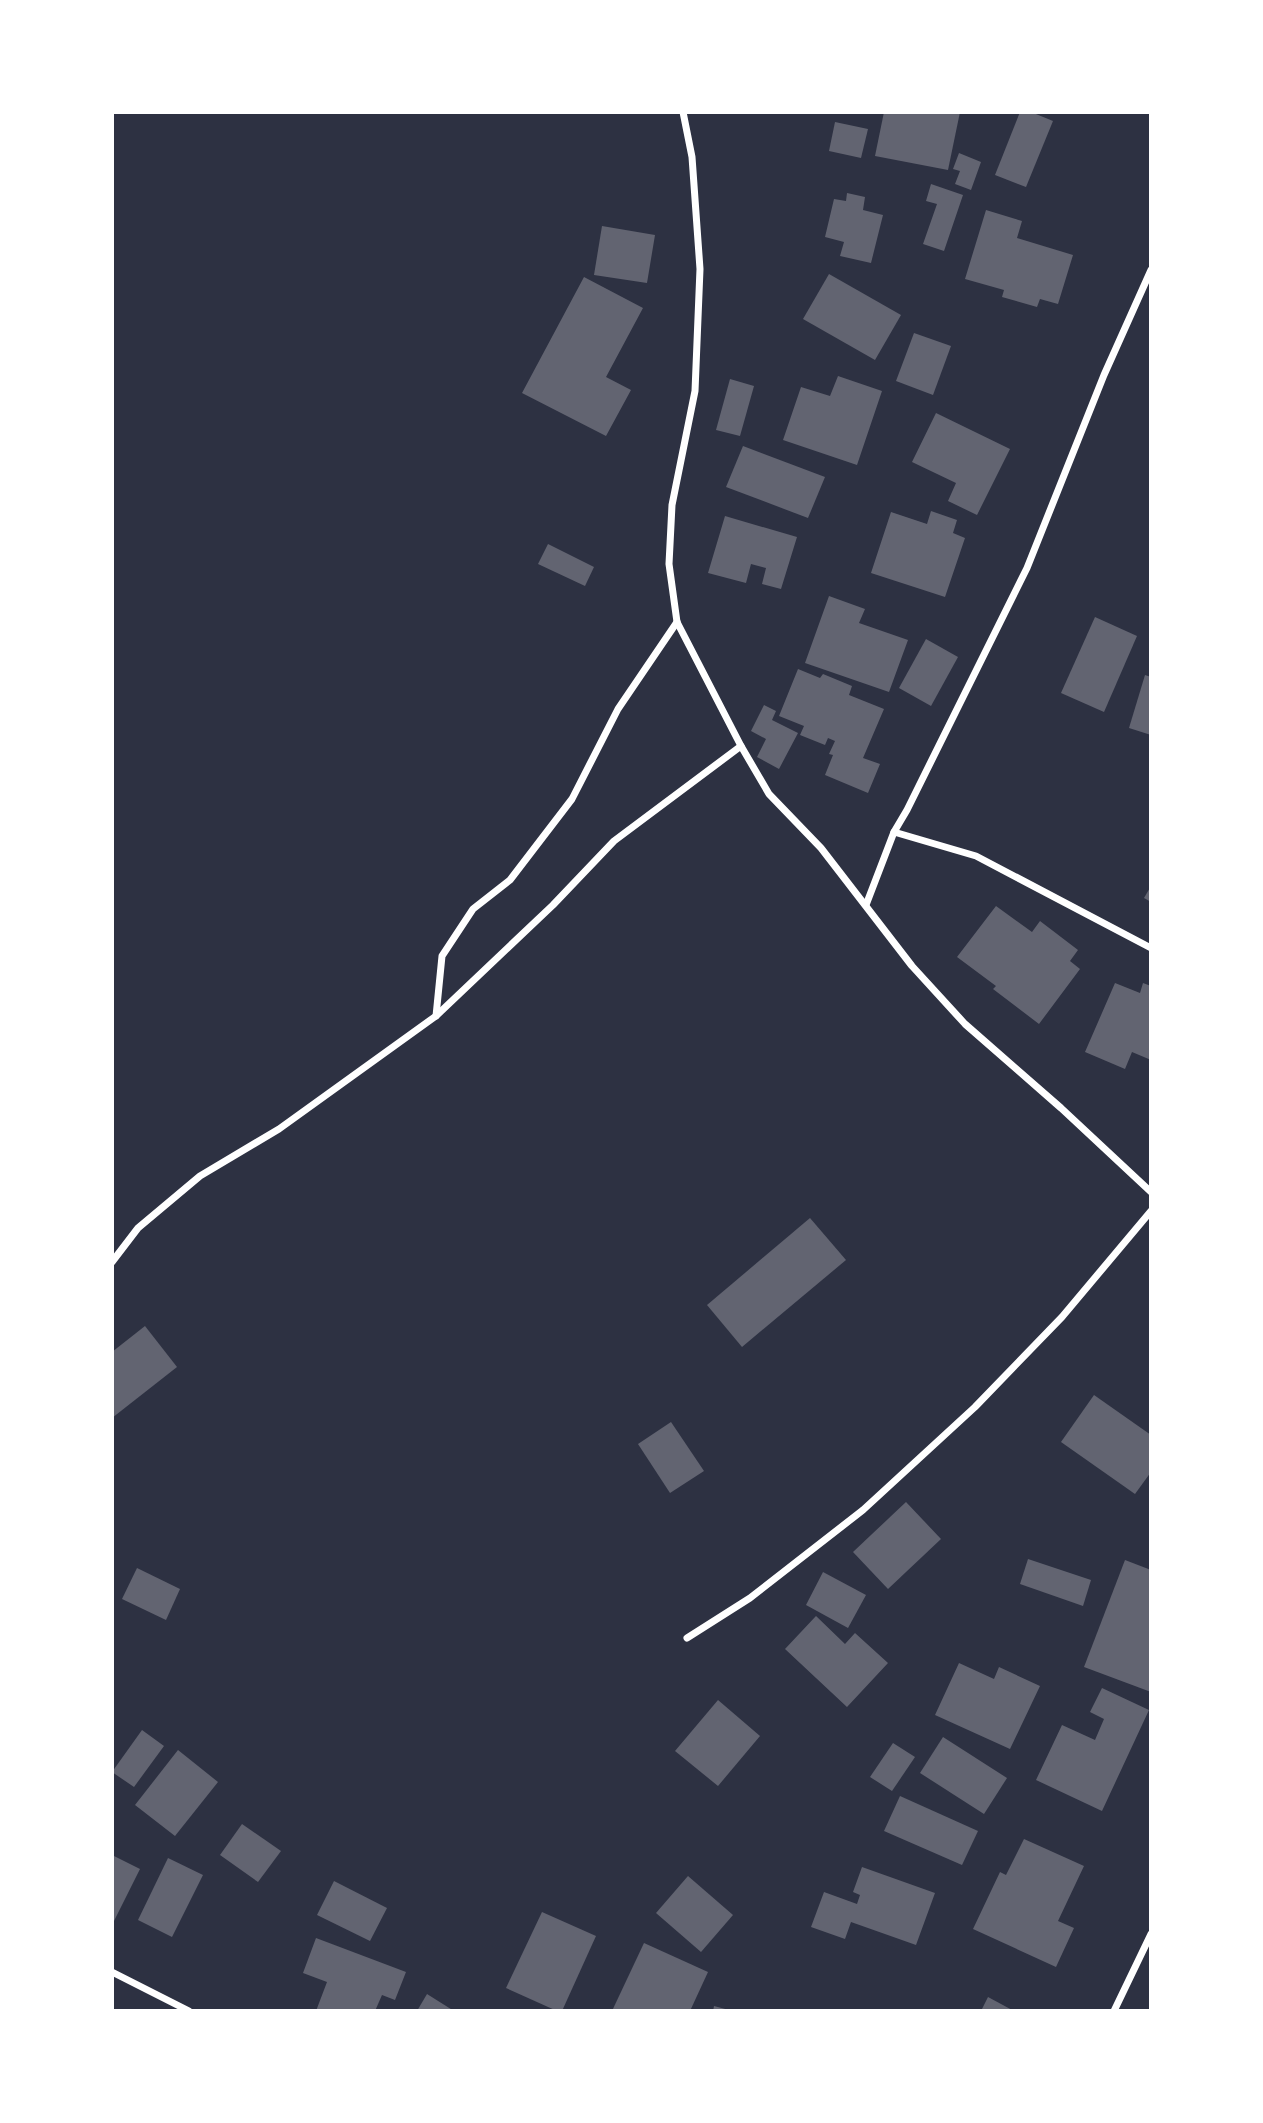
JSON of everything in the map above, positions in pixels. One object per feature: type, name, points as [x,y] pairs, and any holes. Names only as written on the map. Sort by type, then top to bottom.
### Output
[{"type":"street","points":[[683,112],[692,157],[700,269],[695,391],[672,505],[669,565],[677,622],[769,794],[821,848],[912,966],[965,1024],[1151,1192]]},
{"type":"street","points":[[866,905],[894,832],[1027,568],[1104,375],[1151,270]]},
{"type":"street","points":[[436,1016],[442,956],[473,909],[510,880],[572,799],[618,709],[677,622]]},
{"type":"street","points":[[112,1262],[138,1228],[200,1176],[279,1129],[436,1016],[553,905],[614,841],[741,746]]},
{"type":"street","points":[[894,832],[976,856],[1151,948]]},
{"type":"street","points":[[687,1638],[750,1598],[863,1510],[975,1407],[1062,1317],[1151,1211]]},
{"type":"street","points":[[1114,2011],[1151,1934]]},
{"type":"street","points":[[112,1972],[190,2011]]},
{"type":"building","points":[[884,112],[960,112],[948,170],[875,156]]},
{"type":"building","points":[[1020,112],[1031,112],[1053,121],[1026,187],[995,175]]},
{"type":"building","points":[[835,122],[868,129],[861,158],[829,151]]},
{"type":"building","points":[[959,153],[981,162],[971,190],[955,184],[960,171],[953,169]]},
{"type":"building","points":[[931,184],[963,195],[944,251],[923,244],[937,204],[926,201]]},
{"type":"building","points":[[847,193],[865,197],[863,210],[883,215],[871,263],[840,256],[844,242],[825,237],[834,199],[846,201]]},
{"type":"building","points":[[986,210],[1022,221],[1017,238],[1073,255],[1058,304],[1040,299],[1037,307],[1002,297],[1004,290],[965,279]]},
{"type":"building","points":[[602,226],[655,235],[647,283],[594,275]]},
{"type":"building","points":[[829,274],[901,315],[875,360],[803,319]]},
{"type":"building","points":[[584,277],[643,308],[606,377],[631,390],[606,436],[522,393]]},
{"type":"building","points":[[914,333],[951,346],[933,395],[896,381]]},
{"type":"building","points":[[838,376],[882,391],[857,465],[783,440],[801,387],[830,396]]},
{"type":"building","points":[[730,379],[754,386],[740,436],[716,430]]},
{"type":"building","points":[[936,413],[1010,449],[977,515],[948,501],[956,483],[912,462]]},
{"type":"building","points":[[743,446],[825,477],[808,518],[726,487]]},
{"type":"building","points":[[931,511],[957,520],[953,533],[965,538],[945,597],[871,573],[891,512],[927,524]]},
{"type":"building","points":[[725,516],[797,537],[781,589],[762,584],[766,568],[751,564],[746,583],[708,573]]},
{"type":"building","points":[[548,544],[594,567],[585,586],[538,564]]},
{"type":"building","points":[[829,596],[865,609],[859,623],[908,640],[889,692],[805,663]]},
{"type":"building","points":[[1095,617],[1137,636],[1104,712],[1061,693]]},
{"type":"building","points":[[926,639],[958,657],[931,706],[899,688]]},
{"type":"building","points":[[798,669],[820,678],[823,674],[852,686],[849,695],[884,709],[863,758],[880,764],[868,793],[825,775],[835,741],[828,738],[825,745],[800,735],[804,726],[779,716]]},
{"type":"building","points":[[1145,675],[1151,677],[1151,735],[1129,728]]},
{"type":"building","points":[[764,705],[776,711],[772,720],[798,733],[779,769],[757,757],[766,739],[751,731]]},
{"type":"building","points":[[1151,886],[1151,902],[1144,898]]},
{"type":"building","points":[[996,906],[1032,932],[1040,921],[1078,950],[1070,961],[1080,969],[1039,1024],[993,989],[996,986],[957,957]]},
{"type":"building","points":[[1115,983],[1140,993],[1143,983],[1151,986],[1151,1060],[1132,1052],[1125,1069],[1085,1052]]},
{"type":"building","points":[[810,1218],[846,1260],[742,1347],[707,1305]]},
{"type":"building","points":[[145,1326],[177,1367],[112,1418],[112,1352]]},
{"type":"building","points":[[1094,1395],[1151,1435],[1151,1472],[1135,1494],[1061,1442]]},
{"type":"building","points":[[671,1422],[704,1471],[670,1493],[638,1444]]},
{"type":"building","points":[[906,1502],[941,1539],[888,1589],[853,1552]]},
{"type":"building","points":[[1028,1559],[1091,1580],[1083,1606],[1020,1584]]},
{"type":"building","points":[[1125,1560],[1151,1570],[1151,1692],[1084,1667]]},
{"type":"building","points":[[137,1568],[180,1589],[166,1620],[122,1599]]},
{"type":"building","points":[[823,1572],[866,1595],[848,1628],[806,1605]]},
{"type":"building","points":[[816,1616],[845,1644],[855,1633],[888,1663],[847,1707],[785,1649]]},
{"type":"building","points":[[959,1663],[994,1679],[999,1667],[1040,1686],[1010,1749],[935,1715]]},
{"type":"building","points":[[1102,1688],[1149,1710],[1102,1811],[1036,1780],[1062,1725],[1095,1740],[1104,1719],[1090,1712]]},
{"type":"building","points":[[718,1700],[760,1736],[718,1786],[675,1751]]},
{"type":"building","points":[[142,1730],[164,1746],[134,1787],[112,1772]]},
{"type":"building","points":[[943,1737],[1007,1778],[984,1814],[920,1773]]},
{"type":"building","points":[[893,1743],[915,1757],[892,1791],[870,1777]]},
{"type":"building","points":[[178,1750],[218,1782],[175,1836],[135,1805]]},
{"type":"building","points":[[900,1796],[978,1831],[962,1865],[884,1831]]},
{"type":"building","points":[[242,1824],[281,1851],[258,1882],[220,1855]]},
{"type":"building","points":[[1024,1839],[1084,1866],[1058,1921],[1074,1928],[1056,1967],[973,1929],[1000,1872],[1006,1875]]},
{"type":"building","points":[[112,1855],[140,1869],[112,1925]]},
{"type":"building","points":[[168,1858],[203,1875],[172,1937],[138,1920]]},
{"type":"building","points":[[862,1867],[935,1893],[916,1945],[851,1922],[845,1939],[811,1927],[824,1892],[857,1904],[860,1895],[853,1892]]},
{"type":"building","points":[[688,1876],[733,1915],[701,1952],[656,1913]]},
{"type":"building","points":[[334,1881],[387,1908],[370,1941],[317,1915]]},
{"type":"building","points":[[542,1912],[596,1936],[562,2011],[506,1988]]},
{"type":"building","points":[[316,1938],[406,1972],[395,2000],[382,1995],[375,2011],[316,2011],[327,1982],[303,1973]]},
{"type":"building","points":[[644,1943],[708,1972],[690,2011],[612,2011]]},
{"type":"building","points":[[427,1994],[454,2011],[417,2011]]},
{"type":"building","points":[[988,1997],[1014,2011],[981,2011]]},
{"type":"building","points":[[714,2006],[729,2010],[729,2011],[713,2011]]}]
